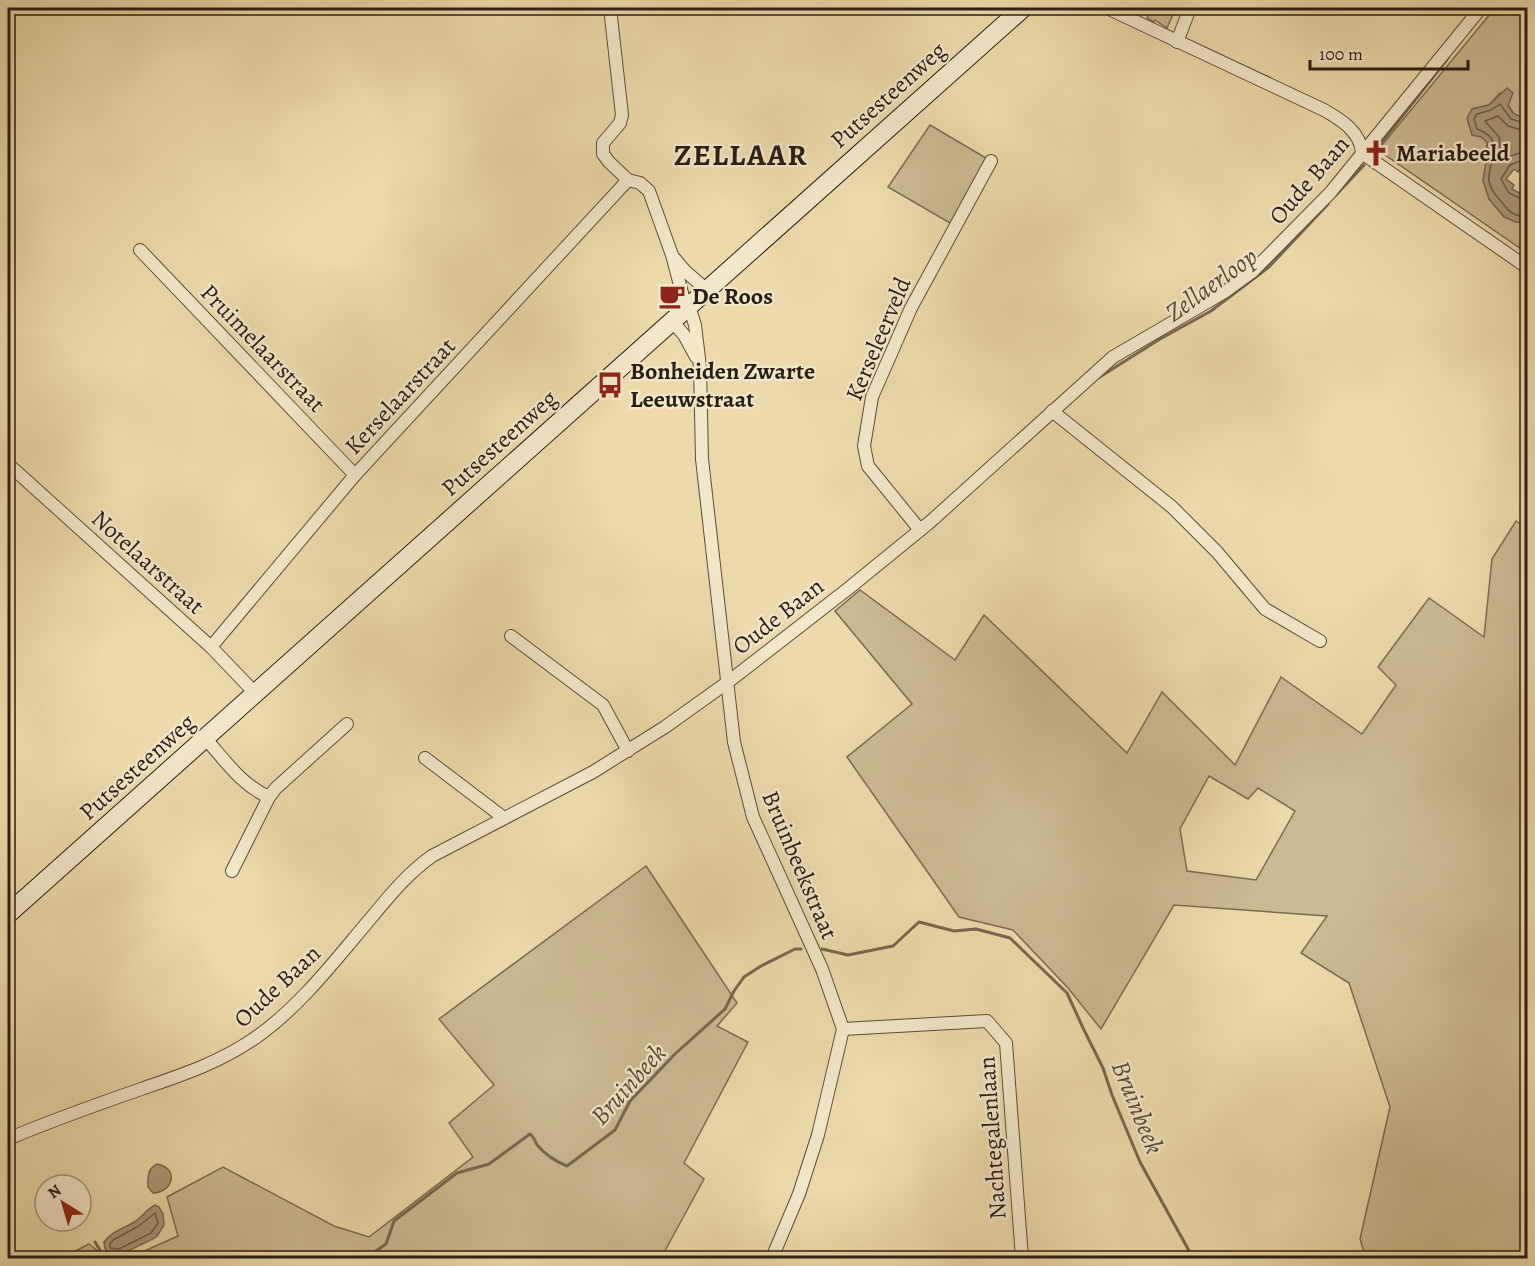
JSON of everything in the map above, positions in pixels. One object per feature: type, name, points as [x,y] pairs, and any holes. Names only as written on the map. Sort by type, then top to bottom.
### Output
[{"type":"main road","name":"Putsesteenweg","points":[[8,914],[1023,8]]},
{"type":"street","name":"Bruinbeekstraat","points":[[610,8],[622,115],[620,123],[603,143],[603,154],[628,180],[640,183],[649,191],[695,325],[700,366],[702,459],[734,742],[753,817],[822,969],[843,1029]]},
{"type":"street","points":[[1107,8],[1298,97],[1344,122],[1362,144],[1362,153],[1527,268]]},
{"type":"street","points":[[1177,42],[1190,8]]},
{"type":"street","name":"Oude Baan","points":[[8,1139],[45,1122],[190,1072],[219,1060],[257,1038],[289,1010],[327,970],[399,885],[420,864],[593,772],[628,751],[728,682],[920,530],[1113,357],[1226,291],[1252,272],[1330,193],[1481,8]]},
{"type":"street","name":"Kerseleerveld","points":[[920,530],[868,466],[864,446],[872,396],[911,308],[992,161]]},
{"type":"street","name":"Kerselaarstraat","points":[[211,647],[355,475],[628,180]]},
{"type":"street","name":"Pruimelaarstraat","points":[[140,250],[355,475]]},
{"type":"street","points":[[672,255],[685,271],[707,290]]},
{"type":"street","name":"Bruinbeekstraat","points":[[672,321],[690,345],[700,366]]},
{"type":"street","points":[[1052,411],[1172,507],[1218,552],[1265,609],[1320,641]]},
{"type":"street","name":"Notelaarstraat","points":[[8,464],[211,647],[256,694]]},
{"type":"street","points":[[511,636],[603,705],[628,751]]},
{"type":"street","points":[[232,871],[269,797],[276,788],[347,724]]},
{"type":"street","points":[[205,738],[243,780],[257,792],[269,797]]},
{"type":"street","points":[[425,758],[504,818]]},
{"type":"street","name":"Nachtegalenlaan","points":[[843,1029],[987,1021],[1006,1043],[1022,1258]]},
{"type":"street","points":[[772,1258],[799,1194],[818,1135],[843,1029]]},
{"type":"shaded area","points":[[1152,8],[1176,8],[1167,28],[1147,18]]},
{"type":"shaded area","points":[[1495,8],[1527,8],[1527,119],[1514,114],[1500,93],[1489,105],[1472,109],[1482,137],[1487,142],[1486,166],[1489,199],[1504,217],[1516,222],[1527,223],[1527,253],[1378,150]]},
{"type":"shaded area","points":[[930,125],[991,161],[955,226],[888,187]]},
{"type":"shaded area","points":[[1516,521],[1528,529],[1527,1258],[1366,1258],[1360,1239],[1390,1107],[1349,983],[1301,953],[1327,916],[1174,905],[1101,1029],[1068,988],[1013,930],[959,917],[847,757],[912,704],[835,611],[860,590],[955,660],[984,615],[1127,753],[1162,692],[1235,765],[1281,677],[1362,734],[1396,685],[1378,667],[1429,598],[1484,637],[1492,559]],"holes":[[[1209,776],[1248,799],[1258,788],[1295,811],[1256,880],[1187,871],[1180,829]]]},
{"type":"shaded area","points":[[646,866],[737,1003],[717,1026],[748,1042],[684,1163],[704,1179],[661,1258],[129,1258],[178,1236],[167,1197],[223,1167],[334,1226],[369,1237],[473,1157],[449,1123],[494,1085],[439,1019]]},
{"type":"shaded area","points":[[89,1244],[107,1258],[62,1258]]},
{"type":"water","points":[[1507,88],[1513,93],[1508,106],[1514,114],[1527,119],[1527,161],[1518,172],[1514,169],[1506,179],[1514,185],[1512,189],[1527,197],[1527,223],[1516,222],[1504,217],[1489,199],[1483,181],[1487,142],[1481,137],[1472,135],[1467,118],[1472,109],[1489,105]]},
{"type":"water","points":[[157,1164],[169,1170],[171,1180],[166,1189],[153,1193],[148,1187],[148,1177],[151,1168]]},
{"type":"water","points":[[155,1205],[163,1214],[164,1225],[156,1237],[119,1254],[113,1255],[105,1249],[104,1242],[107,1238],[136,1221]]},
{"type":"waterway","name":"Zellaerloop","points":[[1374,152],[1448,58]]},
{"type":"waterway","name":"Zellaerloop","points":[[1336,195],[1364,165]]},
{"type":"waterway","name":"Zellaerloop","points":[[1098,378],[1160,339],[1211,311],[1269,267],[1328,204]]},
{"type":"waterway","name":"Bruinbeek","points":[[822,949],[848,955],[893,946],[919,922],[954,931],[976,929],[1010,938],[1067,993],[1103,1068],[1140,1162],[1193,1258]]},
{"type":"waterway","name":"Bruinbeek","points":[[366,1258],[386,1244],[394,1221],[457,1173],[489,1164],[530,1134],[544,1152],[567,1166],[615,1130],[630,1101],[675,1054],[725,1009],[744,977],[795,949],[801,949]]},
{"type":"waterway","name":"Bruinbeek","points":[[95,1242],[105,1258]]},
{"type":"place","name":"Mariabeeld","points":[[1376,153]]},
{"type":"place","name":"De Roos","points":[[672,296]]},
{"type":"place","name":"Bonheiden Zwarte Leeuwstraat","points":[[610,385]]},
{"type":"district","name":"ZELLAAR","points":[[741,155]]}]
